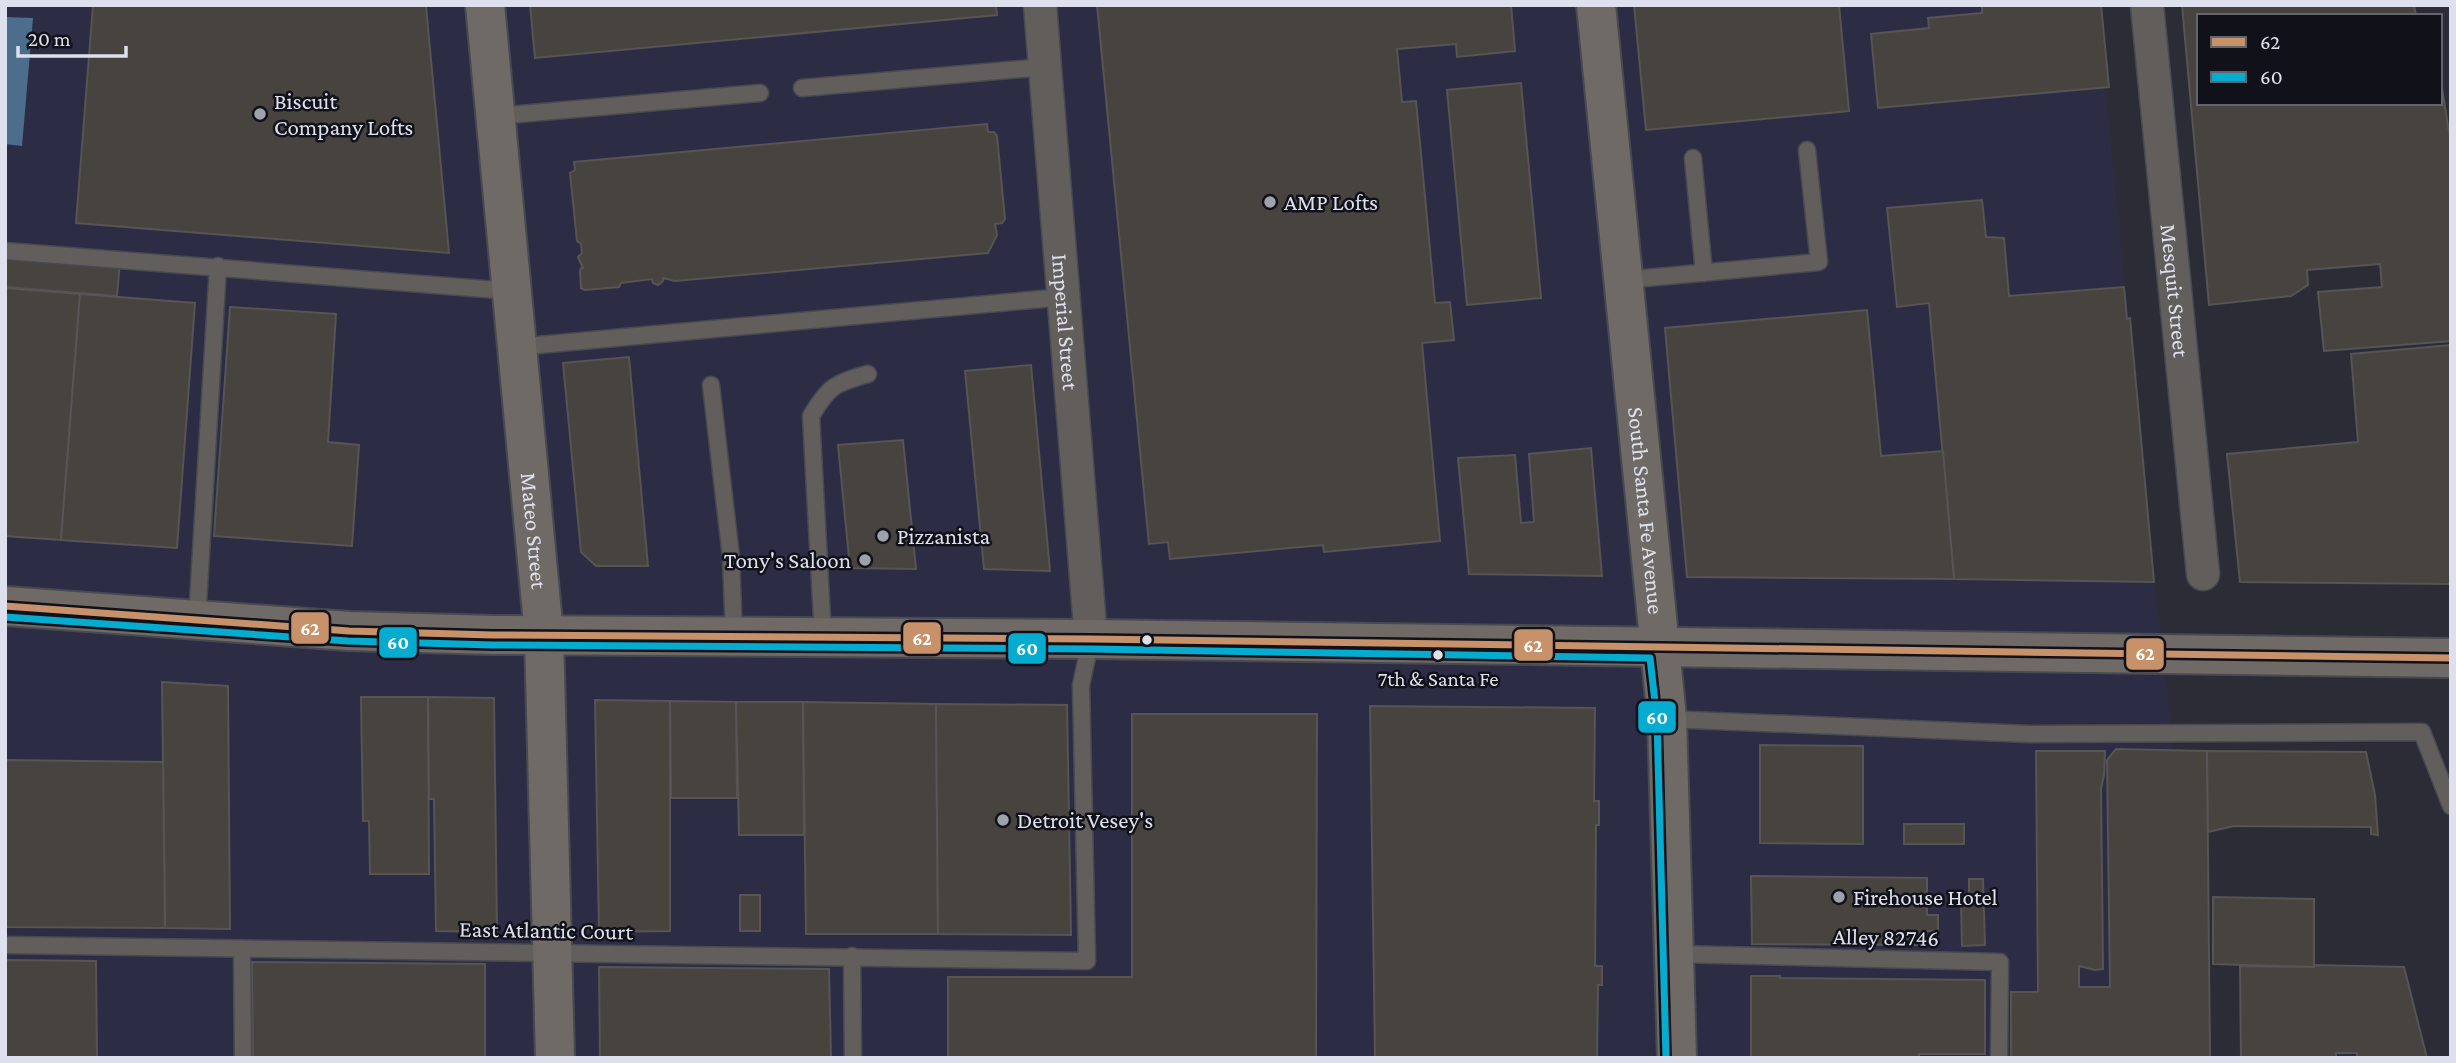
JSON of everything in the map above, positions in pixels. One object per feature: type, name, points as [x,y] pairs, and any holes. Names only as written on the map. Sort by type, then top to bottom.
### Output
[{"type":"main road","name":"Mateo Street","points":[[485,5],[544,635],[555,1058]]},
{"type":"main road","name":"South Santa Fe Avenue","points":[[1596,5],[1667,719],[1677,1058]]},
{"type":"main road","points":[[5,606],[349,631],[2451,658]]},
{"type":"street","name":"Imperial Street","points":[[1040,5],[1091,639]]},
{"type":"street","name":"Mesquit Street","points":[[2147,5],[2203,574]]},
{"type":"lane","points":[[802,88],[1045,67]]},
{"type":"lane","points":[[496,116],[760,93]]},
{"type":"lane","points":[[1623,281],[1819,262],[1807,150]]},
{"type":"lane","points":[[1693,158],[1704,273]]},
{"type":"lane","points":[[5,251],[511,291]]},
{"type":"lane","points":[[197,620],[218,266]]},
{"type":"lane","points":[[516,346],[1063,298]]},
{"type":"lane","points":[[823,637],[811,416],[822,397],[841,382],[868,374]]},
{"type":"lane","points":[[712,385],[731,557],[734,637]]},
{"type":"lane","name":"East Atlantic Court","points":[[5,945],[1087,961],[1081,685],[1091,639]]},
{"type":"lane","points":[[1667,719],[2029,734],[2422,732],[2450,802]]},
{"type":"lane","points":[[242,949],[243,1058]]},
{"type":"lane","name":"Alley 82746","points":[[1676,954],[2000,962],[1999,1058]]},
{"type":"lane","points":[[852,956],[853,1058]]},
{"type":"shaded area","points":[[5,5],[2097,5],[2155,586],[2207,1058],[5,1058]]},
{"type":"shaded area","points":[[5,17],[33,18],[22,146],[5,144]]},
{"type":"building","name":"Biscuit Company Lofts","points":[[93,5],[426,6],[449,253],[76,223]]},
{"type":"building","points":[[530,5],[996,5],[997,15],[535,58]]},
{"type":"building","name":"AMP Lofts","points":[[1097,5],[1511,5],[1515,51],[1457,57],[1456,44],[1397,49],[1402,102],[1416,101],[1435,303],[1450,302],[1454,340],[1422,343],[1440,541],[1324,552],[1323,545],[1170,559],[1168,542],[1149,544]]},
{"type":"building","points":[[1634,5],[1839,5],[1849,111],[1646,130]]},
{"type":"building","points":[[1982,5],[2101,5],[2109,87],[1878,108],[1871,34],[1929,28],[1928,18],[1982,13]]},
{"type":"building","points":[[2182,5],[2414,5],[2416,14],[2197,14],[2197,105],[2442,105],[2442,88],[2451,144],[2451,341],[2324,351],[2318,292],[2382,287],[2380,264],[2307,270],[2308,285],[2291,296],[2209,305]]},
{"type":"building","points":[[1521,83],[1541,298],[1467,305],[1447,90]]},
{"type":"building","points":[[987,124],[988,132],[994,132],[997,136],[1005,219],[1002,223],[995,224],[997,235],[988,253],[675,281],[663,278],[658,285],[653,283],[652,279],[621,283],[619,287],[585,290],[581,288],[580,271],[583,268],[578,257],[582,253],[581,244],[577,241],[570,173],[575,170],[574,162]]},
{"type":"building","points":[[1982,200],[1986,237],[2004,238],[2009,296],[2124,287],[2127,319],[2130,318],[2154,582],[1954,579],[1929,303],[1897,307],[1887,208]]},
{"type":"building","points":[[5,253],[120,262],[117,296],[5,287]]},
{"type":"building","points":[[5,288],[80,294],[61,540],[5,536]]},
{"type":"building","points":[[80,294],[195,303],[177,548],[61,540]]},
{"type":"building","points":[[230,307],[336,314],[328,442],[359,445],[352,546],[214,536]]},
{"type":"building","points":[[1867,310],[1881,456],[1943,451],[1954,579],[1687,577],[1665,328]]},
{"type":"building","points":[[2451,345],[2451,584],[2240,582],[2227,454],[2358,442],[2351,354]]},
{"type":"building","points":[[629,357],[648,566],[596,566],[581,552],[563,363]]},
{"type":"building","points":[[1031,365],[1050,571],[984,569],[965,371]]},
{"type":"building","points":[[903,440],[916,569],[850,568],[838,445]]},
{"type":"building","points":[[1591,448],[1602,576],[1469,574],[1458,458],[1515,455],[1521,523],[1534,522],[1529,454]]},
{"type":"building","points":[[162,682],[228,686],[230,929],[165,928]]},
{"type":"building","points":[[361,697],[428,697],[429,874],[370,874],[369,821],[363,821]]},
{"type":"building","points":[[428,697],[494,698],[497,932],[436,931],[434,799],[429,799]]},
{"type":"building","points":[[595,700],[670,701],[670,931],[599,932]]},
{"type":"building","points":[[670,701],[736,702],[737,798],[671,798]]},
{"type":"building","points":[[736,702],[803,702],[804,835],[739,835]]},
{"type":"building","points":[[803,702],[936,704],[938,934],[806,934]]},
{"type":"building","name":"Detroit Vesey's","points":[[936,704],[1067,705],[1071,935],[938,934]]},
{"type":"building","points":[[1370,706],[1595,708],[1594,801],[1599,801],[1599,825],[1596,825],[1595,966],[1602,966],[1602,985],[1598,985],[1597,1058],[1375,1058]]},
{"type":"building","points":[[1132,714],[1317,714],[1316,1058],[948,1058],[948,977],[1132,977]]},
{"type":"building","points":[[1760,745],[1863,746],[1863,844],[1760,843]]},
{"type":"building","points":[[2116,749],[2207,751],[2210,1058],[2011,1058],[2011,992],[2038,992],[2036,751],[2105,751],[2101,789],[2103,969],[2079,966],[2079,987],[2110,987],[2107,760]]},
{"type":"building","points":[[2207,751],[2366,752],[2375,795],[2378,835],[2371,834],[2371,827],[2234,826],[2208,832]]},
{"type":"building","points":[[5,760],[163,762],[165,928],[5,927]]},
{"type":"building","points":[[1904,824],[1964,824],[1964,844],[1904,844]]},
{"type":"building","name":"Firehouse Hotel","points":[[1751,876],[1927,878],[1927,915],[1938,915],[1938,931],[1925,931],[1925,945],[1752,944]]},
{"type":"building","points":[[1969,879],[1983,879],[1985,945],[1962,946],[1961,900],[1969,900]]},
{"type":"building","points":[[740,895],[760,895],[760,931],[740,931]]},
{"type":"building","points":[[2213,897],[2314,899],[2314,967],[2213,964]]},
{"type":"building","points":[[5,960],[96,961],[97,1058],[5,1058]]},
{"type":"building","points":[[252,962],[485,964],[485,1058],[253,1058]]},
{"type":"building","points":[[2240,966],[2404,967],[2427,1058],[2357,1058],[2357,1053],[2336,1053],[2336,1058],[2241,1058]]},
{"type":"building","points":[[599,967],[829,969],[831,1058],[600,1058]]},
{"type":"building","points":[[1751,976],[1985,980],[1985,1054],[1919,1054],[1919,1058],[1751,1058]]},
{"type":"transit line","name":"62","points":[[5,606],[349,631],[493,635],[1091,639],[2451,658]]},
{"type":"transit line","name":"60","points":[[5,617],[348,641],[493,645],[1091,649],[1650,658],[1657,720],[1666,1058]]},
{"type":"place","name":"Biscuit Company Lofts","points":[[260,114]]},
{"type":"place","name":"AMP Lofts","points":[[1270,202]]},
{"type":"place","name":"Pizzanista","points":[[883,536]]},
{"type":"place","name":"Tony's Saloon","points":[[865,560]]},
{"type":"place","name":"7th & Santa Fe","points":[[1438,655]]},
{"type":"place","name":"Detroit Vesey's","points":[[1003,820]]},
{"type":"place","name":"Firehouse Hotel","points":[[1839,897]]}]
